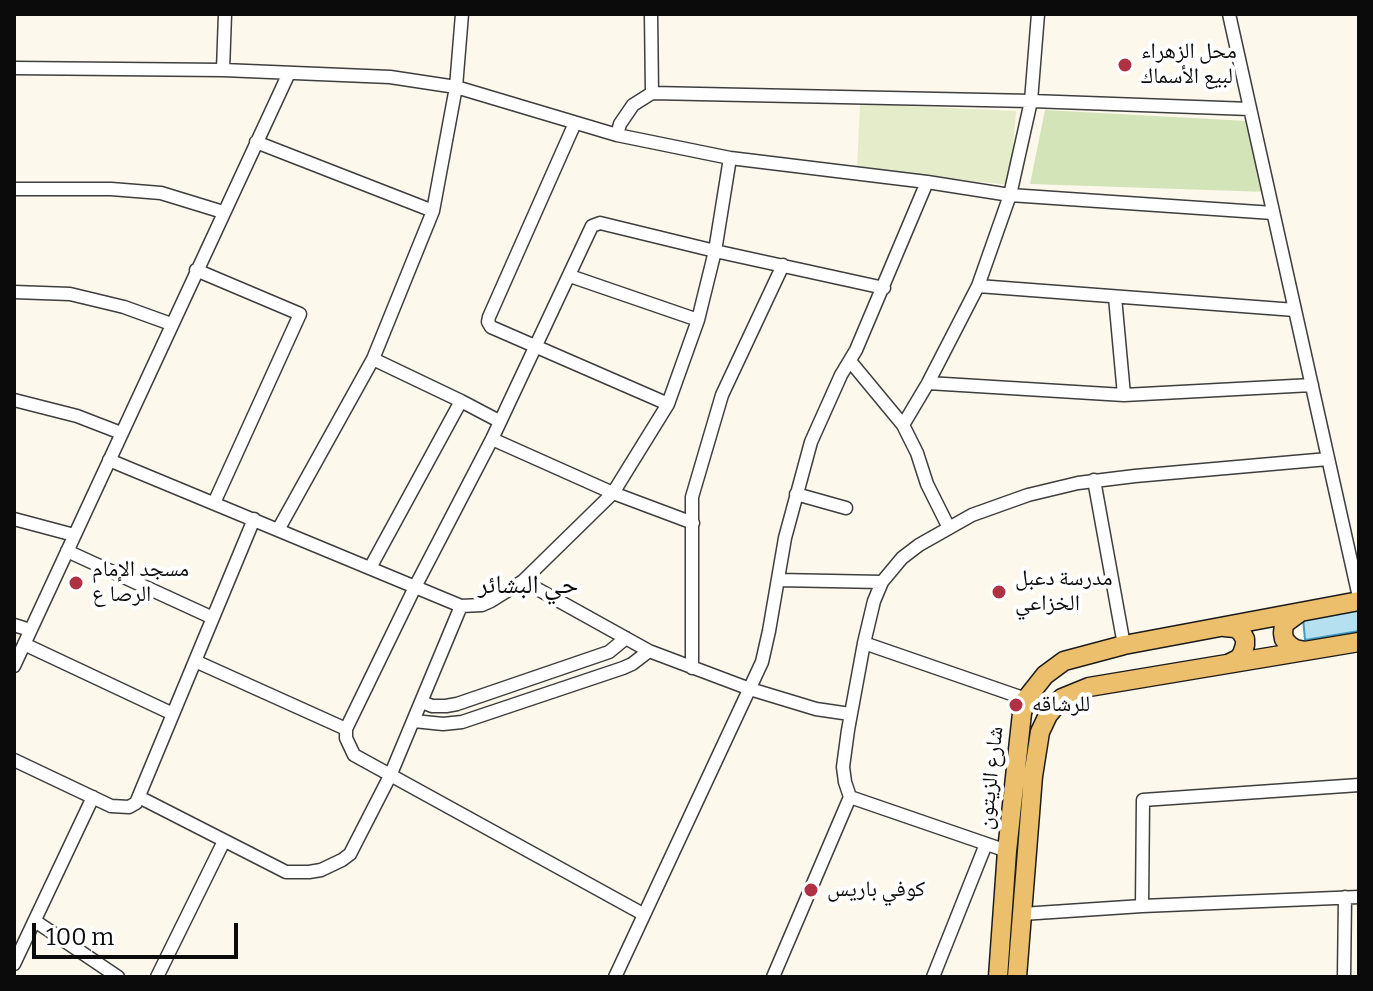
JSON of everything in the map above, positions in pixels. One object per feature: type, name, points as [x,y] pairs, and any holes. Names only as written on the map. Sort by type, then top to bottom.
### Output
[{"type":"main road","points":[[1026,699],[1045,675],[1064,661],[1124,645],[1359,599]]},
{"type":"main road","points":[[1299,613],[1284,624],[1283,633],[1289,645],[1305,651]]},
{"type":"main road","points":[[1224,627],[1235,628],[1245,639],[1242,654],[1230,663]]},
{"type":"main road","name":"شارع الزيتون","points":[[1017,977],[1033,776],[1040,732],[1048,715],[1062,698],[1089,687],[1359,642]]},
{"type":"main road","name":"شارع الزيتون","points":[[998,977],[1007,851],[1026,699]]},
{"type":"street","points":[[223,70],[225,14]]},
{"type":"street","points":[[278,530],[373,359],[433,211],[456,87],[462,14]]},
{"type":"street","points":[[651,14],[652,93]]},
{"type":"street","points":[[903,425],[978,286],[1010,195],[1031,101],[1038,14]]},
{"type":"street","points":[[1229,14],[1359,599]]},
{"type":"street","points":[[14,68],[223,70],[390,77],[456,87],[617,135],[730,158],[1010,195],[1273,213]]},
{"type":"street","points":[[14,666],[289,73]]},
{"type":"street","points":[[617,135],[620,124],[633,105],[652,93],[1250,109]]},
{"type":"street","points":[[575,123],[488,322],[491,327],[668,404]]},
{"type":"street","points":[[256,142],[433,211]]},
{"type":"street","points":[[109,460],[461,606],[482,605],[523,581],[613,493],[668,404],[698,320],[715,251],[730,158]]},
{"type":"street","points":[[615,977],[762,662],[785,538],[811,442],[884,288],[927,182]]},
{"type":"street","points":[[14,189],[111,189],[161,193],[223,212]]},
{"type":"street","points":[[643,914],[354,755],[346,738],[346,729],[492,439],[592,226],[596,223],[884,288]]},
{"type":"street","points":[[692,668],[692,497],[722,395],[783,265]]},
{"type":"street","points":[[196,270],[300,314],[214,503]]},
{"type":"street","points":[[570,276],[698,320]]},
{"type":"street","points":[[978,286],[1295,310]]},
{"type":"street","points":[[14,292],[70,294],[124,307],[171,324]]},
{"type":"street","points":[[1115,297],[1124,395]]},
{"type":"street","points":[[373,359],[499,421]]},
{"type":"street","points":[[850,361],[903,425],[949,528]]},
{"type":"street","points":[[928,383],[1124,395],[1312,385]]},
{"type":"street","points":[[14,400],[77,416],[121,433]]},
{"type":"street","points":[[370,568],[461,401]]},
{"type":"street","points":[[492,439],[613,493],[693,523]]},
{"type":"street","points":[[773,977],[850,797],[843,767],[864,643],[882,582],[902,558],[972,515],[1028,495],[1094,480],[1328,459]]},
{"type":"street","points":[[1094,480],[1124,645]]},
{"type":"street","points":[[796,494],[846,508]]},
{"type":"street","points":[[14,519],[74,535]]},
{"type":"street","points":[[14,760],[111,806],[129,807],[136,803],[254,519]]},
{"type":"street","points":[[67,551],[213,618]]},
{"type":"street","points":[[778,580],[882,582]]},
{"type":"street","points":[[523,581],[649,651],[750,689],[816,709],[850,714]]},
{"type":"street","points":[[139,797],[286,872],[309,872],[332,866],[350,854],[390,776],[461,606]]},
{"type":"street","points":[[14,625],[30,630]]},
{"type":"street","points":[[422,702],[432,706],[457,704],[609,652],[626,638]]},
{"type":"street","points":[[864,643],[1026,699]]},
{"type":"street","points":[[24,644],[173,714]]},
{"type":"street","points":[[414,721],[462,722],[623,668],[649,651]]},
{"type":"street","points":[[195,661],[346,729]]},
{"type":"street","points":[[1142,906],[1143,800],[1359,785]]},
{"type":"street","points":[[14,964],[93,797]]},
{"type":"street","points":[[850,797],[1007,851]]},
{"type":"street","points":[[157,977],[224,841]]},
{"type":"street","points":[[933,977],[986,844]]},
{"type":"street","points":[[1022,914],[1352,897],[1344,977]]},
{"type":"street","points":[[35,921],[118,977]]},
{"type":"green space","points":[[860,104],[1016,111],[1010,185],[857,168]]},
{"type":"green space","points":[[1045,110],[1248,121],[1268,192],[1030,184]]},
{"type":"water","points":[[1359,605],[1359,631],[1305,640],[1303,617]]},
{"type":"place","name":"محل الزهراء لبيع الأسماك","points":[[1125,65]]},
{"type":"place","name":"مسجد الإمام الرصا ع","points":[[76,583]]},
{"type":"place","name":"مدرسة دعبل الخزاعي","points":[[999,592]]},
{"type":"place","name":"للرشاقه","points":[[1016,705]]},
{"type":"place","name":"كوفي باريس","points":[[811,890]]},
{"type":"district","name":"حي البشائر","points":[[528,586]]}]
